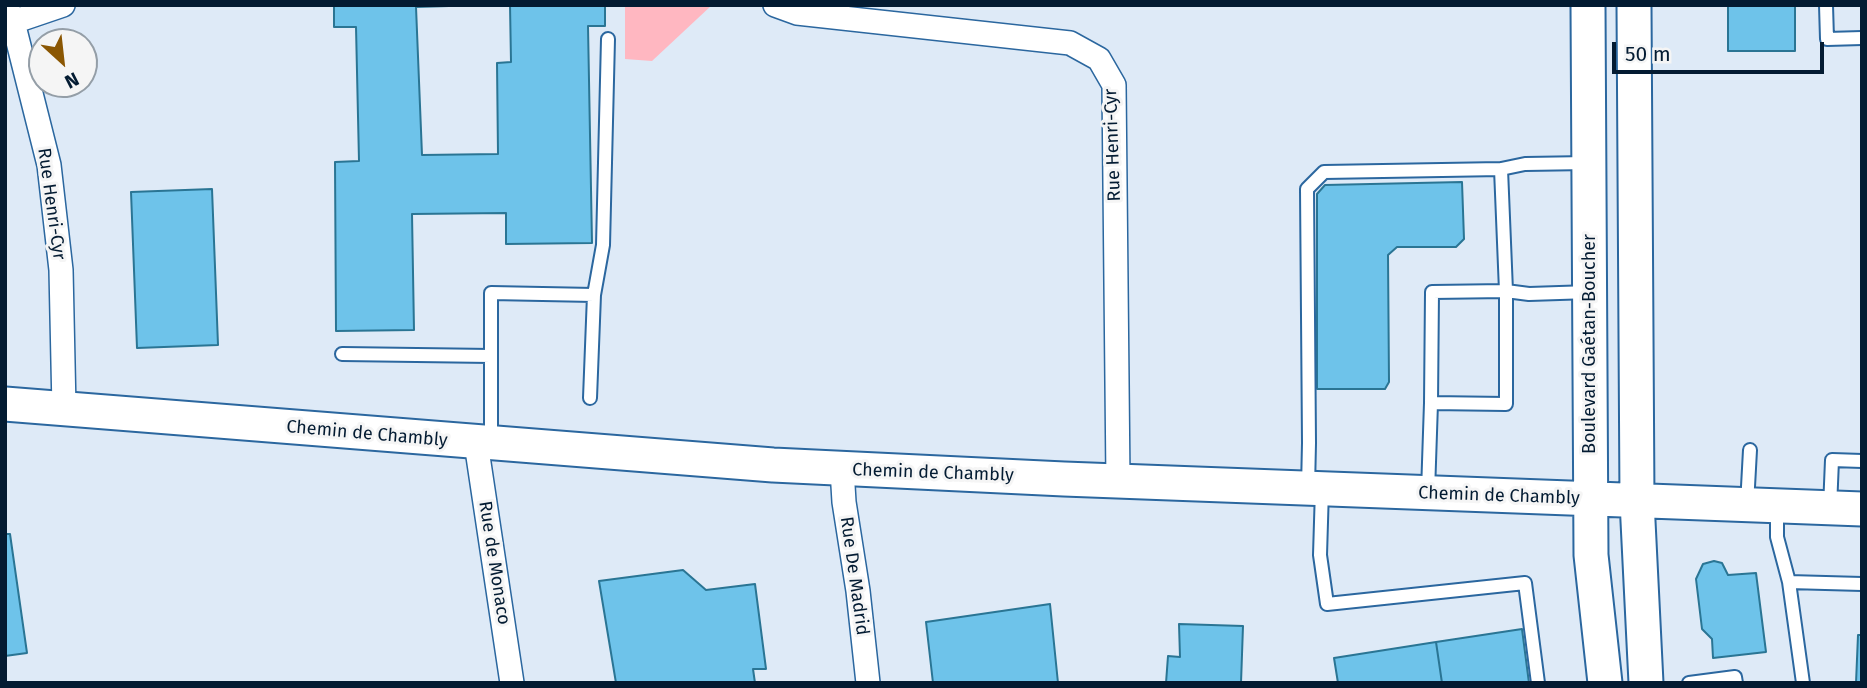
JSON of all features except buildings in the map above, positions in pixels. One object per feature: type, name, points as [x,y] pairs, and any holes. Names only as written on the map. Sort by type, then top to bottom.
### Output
[{"type":"street","points":[[10,13],[63,5]]},
{"type":"street","name":"Rue Henri-Cyr","points":[[775,5],[797,13],[1070,43],[1099,59],[1114,85],[1118,481]]},
{"type":"street","name":"Boulevard Gaétan-Boucher","points":[[1588,5],[1591,555],[1605,683]]},
{"type":"street","points":[[1634,5],[1637,500],[1646,683]]},
{"type":"street","name":"Rue Henri-Cyr","points":[[10,13],[49,165],[61,271],[64,409]]},
{"type":"street","name":"Chemin de Chambly","points":[[5,404],[842,469],[1846,509]]},
{"type":"street","name":"Rue de Monaco","points":[[483,443],[512,683]]},
{"type":"street","name":"Rue De Madrid","points":[[842,469],[868,683]]},
{"type":"lane","points":[[1826,5],[1827,39],[1862,38]]},
{"type":"lane","points":[[590,398],[594,295],[603,245],[608,38]]},
{"type":"lane","points":[[1538,683],[1525,583],[1327,604],[1309,443],[1307,189],[1324,172],[1501,169],[1525,164],[1590,163]]},
{"type":"lane","points":[[1431,403],[1506,404],[1506,291],[1501,169]]},
{"type":"lane","points":[[1428,492],[1432,292],[1590,292]]},
{"type":"lane","points":[[483,443],[491,356],[491,293],[594,295]]},
{"type":"lane","points":[[342,354],[491,356]]},
{"type":"lane","points":[[1750,450],[1762,506],[1777,537],[1788,582],[1803,683]]},
{"type":"lane","points":[[1846,509],[1831,454],[1862,461]]},
{"type":"lane","points":[[1788,582],[1862,584]]},
{"type":"lane","points":[[1689,683],[1735,677],[1736,683]]},
{"type":"shaded area","points":[[625,5],[712,5],[652,61],[625,59]]}]
